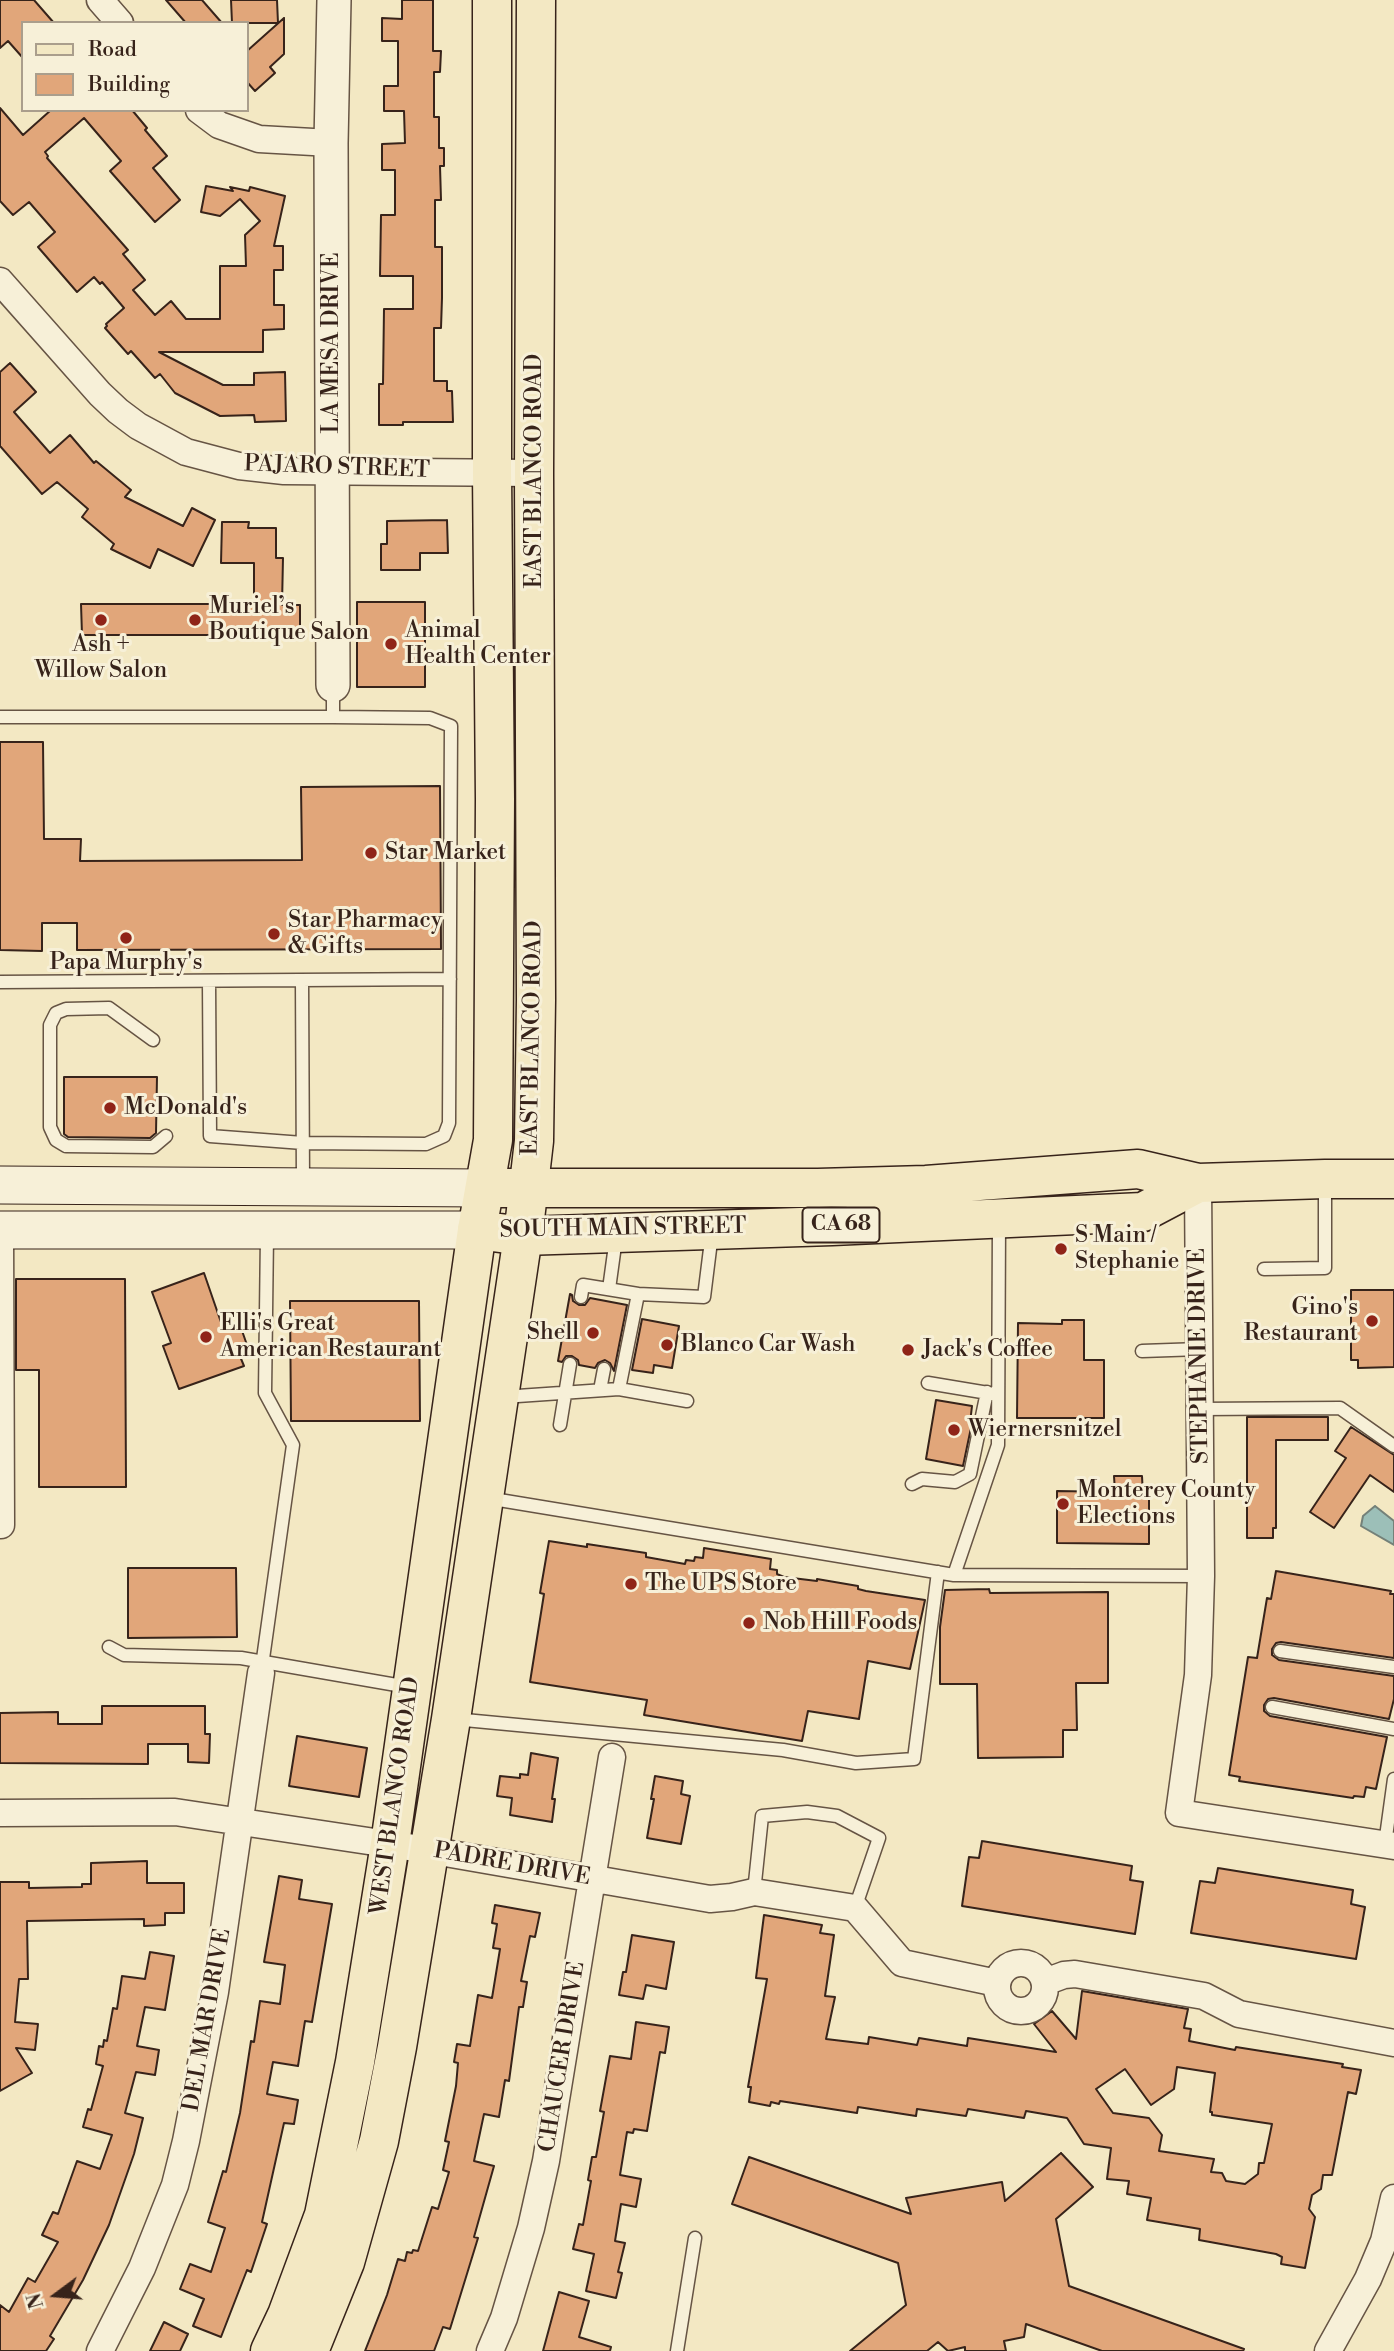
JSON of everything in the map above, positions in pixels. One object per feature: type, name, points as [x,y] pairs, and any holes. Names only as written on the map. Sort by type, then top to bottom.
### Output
[{"type":"main road","name":"EAST BLANCO ROAD","points":[[477,1230],[493,1140],[495,799],[492,0]]},
{"type":"main road","name":"EAST BLANCO ROAD","points":[[523,1236],[534,1137],[536,1000],[536,0]]},
{"type":"main road","name":"SOUTH MAIN STREET","points":[[0,1185],[303,1190],[818,1188],[926,1185],[1138,1169],[1198,1183],[1394,1179]]},
{"type":"main road","name":"SOUTH MAIN STREET","points":[[0,1230],[477,1230],[523,1236],[617,1233],[1143,1212],[1198,1183]]},
{"type":"main road","name":"WEST BLANCO ROAD","points":[[270,2351],[287,2315],[324,2215],[355,2062],[390,1844],[477,1230]]},
{"type":"main road","name":"WEST BLANCO ROAD","points":[[309,2351],[345,2262],[376,2153],[397,2047],[451,1718],[523,1236]]},
{"type":"street","points":[[100,0],[118,21]]},
{"type":"street","name":"LA MESA DRIVE","points":[[333,701],[331,143],[334,0]]},
{"type":"street","points":[[202,112],[219,125],[259,139],[331,143]]},
{"type":"street","name":"PAJARO STREET","points":[[2,289],[100,394],[138,426],[186,452],[239,466],[284,471],[534,473]]},
{"type":"street","name":"STEPHANIE DRIVE","points":[[1198,1183],[1201,1576],[1198,1675],[1179,1813],[1389,1845]]},
{"type":"street","points":[[0,1230],[1,1525]]},
{"type":"street","name":"DEL MAR DRIVE","points":[[100,2351],[142,2269],[175,2185],[183,2152],[203,2059],[262,1667]]},
{"type":"street","name":"CHAUCER DRIVE","points":[[490,2351],[504,2318],[531,2228],[546,2161],[612,1757]]},
{"type":"street","name":"PADRE DRIVE","points":[[0,1813],[174,1812],[428,1850],[710,1899],[732,1898],[754,1892],[855,1908]]},
{"type":"street","points":[[855,1908],[902,1963],[997,1983]]},
{"type":"street","points":[[1020,1962],[1036,1968],[1045,1982],[1045,1990],[1039,2004],[1025,2011],[1010,2009],[1004,2004],[997,1990],[997,1983],[1005,1968],[1020,1962]]},
{"type":"street","points":[[1045,1982],[1075,1974],[1204,1996],[1239,2014],[1394,2043]]},
{"type":"street","points":[[1328,2351],[1368,2279],[1384,2241],[1394,2198]]},
{"type":"lane","points":[[0,717],[333,701],[430,718],[451,726],[449,1123],[444,1136],[426,1144],[303,1143],[210,1136],[209,981]]},
{"type":"lane","points":[[0,982],[450,979]]},
{"type":"lane","points":[[302,980],[303,1190]]},
{"type":"lane","points":[[153,1040],[109,1008],[66,1009],[56,1013],[50,1025],[50,1127],[56,1140],[66,1146],[153,1147],[166,1136]]},
{"type":"lane","points":[[1264,1269],[1325,1268],[1325,1179]]},
{"type":"lane","points":[[954,1575],[998,1445],[993,1393],[999,1218]]},
{"type":"lane","points":[[582,1297],[583,1285],[615,1294],[704,1297],[712,1229]]},
{"type":"lane","points":[[262,1667],[293,1444],[265,1393],[267,1230]]},
{"type":"lane","points":[[615,1294],[617,1233]]},
{"type":"lane","points":[[619,1389],[638,1294]]},
{"type":"lane","points":[[1142,1350],[1200,1349]]},
{"type":"lane","points":[[560,1424],[570,1364]]},
{"type":"lane","points":[[600,1390],[604,1369]]},
{"type":"lane","points":[[929,1383],[993,1393]]},
{"type":"lane","points":[[500,1397],[619,1389],[687,1401]]},
{"type":"lane","points":[[912,1484],[922,1479],[955,1482],[970,1474],[993,1393]]},
{"type":"lane","points":[[1200,1409],[1340,1408],[1394,1446]]},
{"type":"lane","points":[[484,1498],[954,1575],[1201,1576]]},
{"type":"lane","points":[[451,1718],[783,1750],[856,1762],[914,1759],[938,1572]]},
{"type":"lane","points":[[109,1647],[124,1655],[241,1658],[262,1667],[412,1687]]},
{"type":"lane","points":[[1280,1650],[1394,1667]]},
{"type":"lane","points":[[1272,1707],[1394,1728]]},
{"type":"lane","points":[[1389,1845],[1394,1779]]},
{"type":"lane","points":[[754,1892],[762,1816],[807,1812],[837,1816],[879,1838],[855,1908]]},
{"type":"lane","points":[[677,2351],[695,2238]]},
{"type":"water","points":[[1375,1506],[1394,1521],[1394,1545],[1361,1526],[1363,1516]]},
{"type":"building","points":[[0,0],[34,0],[52,21],[21,21],[21,56],[8,41],[0,48]]},
{"type":"building","points":[[166,0],[202,0],[220,21],[184,21]]},
{"type":"building","points":[[231,0],[277,0],[278,23],[232,21]]},
{"type":"building","points":[[402,0],[433,0],[433,51],[441,51],[440,72],[434,72],[434,117],[439,117],[439,148],[444,148],[444,166],[440,166],[441,200],[435,200],[435,247],[442,247],[442,298],[441,328],[434,328],[434,381],[447,381],[447,391],[452,391],[453,422],[379,425],[379,384],[383,384],[384,309],[413,309],[413,276],[380,276],[381,215],[395,215],[395,170],[382,170],[382,144],[405,143],[404,111],[384,111],[384,86],[398,86],[398,41],[382,41],[382,18],[402,19]]},
{"type":"building","points":[[284,18],[284,54],[270,67],[275,73],[255,91],[248,83],[248,50]]},
{"type":"building","points":[[0,108],[23,135],[49,112],[134,112],[167,156],[153,168],[180,200],[155,222],[110,171],[121,161],[84,118],[45,152],[47,158],[128,250],[123,254],[145,280],[133,290],[155,315],[171,301],[186,319],[220,319],[220,266],[246,266],[245,235],[260,221],[240,199],[220,216],[201,212],[206,186],[233,191],[230,187],[249,191],[250,187],[285,196],[274,246],[283,246],[283,270],[274,270],[274,305],[284,305],[284,329],[263,330],[263,352],[159,352],[223,385],[254,385],[254,373],[285,372],[286,421],[255,422],[254,415],[220,416],[175,393],[160,374],[155,378],[131,351],[128,354],[105,328],[124,308],[102,282],[100,284],[94,277],[77,292],[38,247],[55,232],[29,202],[13,215],[0,201]]},
{"type":"building","points":[[10,363],[36,392],[14,412],[50,453],[70,435],[94,463],[96,461],[131,490],[125,497],[183,526],[192,508],[215,520],[193,566],[158,549],[150,568],[111,549],[114,544],[82,517],[88,509],[57,482],[42,494],[0,446],[0,372]]},
{"type":"building","points":[[447,520],[448,553],[420,553],[420,570],[381,570],[381,544],[387,544],[387,521]]},
{"type":"building","points":[[222,522],[249,522],[248,528],[276,528],[276,558],[283,558],[282,605],[300,605],[300,635],[82,635],[81,604],[254,604],[254,563],[221,563]]},
{"type":"building","name":"Animal Health Center","points":[[357,602],[425,602],[425,687],[357,687]]},
{"type":"building","points":[[0,742],[43,742],[44,839],[81,839],[80,861],[302,860],[301,787],[440,786],[441,949],[77,950],[77,923],[42,923],[42,951],[0,950]]},
{"type":"building","name":"McDonald's","points":[[64,1077],[157,1077],[156,1133],[150,1138],[68,1137],[64,1134]]},
{"type":"building","name":"Elli's Great American Restaurant","points":[[204,1273],[224,1331],[240,1325],[247,1345],[237,1349],[244,1366],[179,1389],[163,1346],[171,1343],[152,1292]]},
{"type":"building","points":[[16,1279],[125,1279],[126,1487],[39,1487],[39,1370],[16,1370]]},
{"type":"building","name":"Gino's Restaurant","points":[[1351,1290],[1394,1290],[1394,1367],[1358,1368],[1358,1360],[1351,1360]]},
{"type":"building","name":"Shell","points":[[570,1294],[573,1301],[579,1305],[585,1305],[590,1298],[627,1305],[614,1371],[605,1360],[595,1368],[579,1365],[578,1360],[572,1356],[566,1356],[562,1362],[558,1361]]},
{"type":"building","points":[[290,1301],[419,1301],[420,1421],[291,1421]]},
{"type":"building","points":[[642,1319],[679,1326],[672,1368],[654,1365],[653,1373],[632,1370]]},
{"type":"building","points":[[1062,1320],[1084,1320],[1084,1360],[1104,1360],[1104,1418],[1017,1418],[1018,1323],[1062,1324]]},
{"type":"building","name":"Wiernersnitzel","points":[[936,1400],[972,1406],[972,1423],[963,1466],[926,1459]]},
{"type":"building","points":[[1247,1417],[1328,1417],[1328,1440],[1276,1440],[1276,1528],[1273,1528],[1273,1538],[1247,1538]]},
{"type":"building","points":[[1351,1427],[1394,1455],[1394,1492],[1370,1475],[1334,1528],[1310,1512],[1346,1458],[1335,1451]]},
{"type":"building","points":[[1114,1476],[1142,1476],[1143,1496],[1149,1496],[1149,1544],[1057,1543],[1057,1491],[1115,1492]]},
{"type":"building","points":[[549,1541],[646,1553],[646,1557],[685,1564],[686,1560],[694,1561],[695,1557],[703,1558],[704,1548],[771,1559],[770,1569],[777,1570],[777,1574],[784,1577],[817,1579],[858,1586],[858,1589],[866,1591],[925,1600],[910,1669],[868,1661],[859,1719],[808,1711],[802,1741],[644,1715],[647,1700],[530,1682],[544,1594],[540,1593]]},
{"type":"building","points":[[128,1568],[236,1568],[237,1637],[128,1638]]},
{"type":"building","points":[[1276,1571],[1391,1591],[1390,1594],[1394,1594],[1394,1658],[1281,1642],[1276,1643],[1272,1649],[1272,1655],[1279,1660],[1394,1676],[1394,1699],[1389,1719],[1274,1698],[1268,1699],[1264,1705],[1264,1711],[1270,1716],[1387,1737],[1376,1789],[1366,1787],[1364,1797],[1353,1798],[1239,1781],[1240,1777],[1229,1775],[1248,1657],[1257,1658],[1267,1598],[1271,1599]]},
{"type":"building","points":[[989,1589],[990,1593],[1108,1592],[1108,1683],[1076,1683],[1077,1730],[1063,1730],[1063,1757],[978,1758],[977,1684],[940,1684],[940,1627],[945,1590]]},
{"type":"building","points":[[102,1706],[205,1706],[205,1734],[210,1734],[209,1763],[188,1762],[188,1744],[148,1744],[148,1764],[0,1763],[0,1713],[58,1712],[58,1724],[102,1724]]},
{"type":"building","points":[[297,1736],[367,1748],[359,1797],[289,1786]]},
{"type":"building","points":[[531,1753],[558,1758],[552,1799],[555,1799],[552,1822],[510,1815],[512,1798],[497,1796],[500,1776],[520,1778],[520,1774],[528,1775]]},
{"type":"building","points":[[655,1776],[683,1781],[681,1794],[690,1796],[681,1844],[647,1838]]},
{"type":"building","points":[[982,1841],[1132,1866],[1130,1880],[1143,1882],[1135,1934],[962,1906],[969,1857],[979,1858]]},
{"type":"building","points":[[147,1861],[147,1883],[184,1883],[184,1913],[165,1913],[165,1925],[144,1926],[144,1919],[27,1921],[28,1979],[19,1979],[15,2022],[38,2024],[35,2050],[16,2048],[32,2073],[0,2091],[0,1882],[29,1882],[29,1888],[82,1887],[82,1884],[91,1884],[91,1863]]},
{"type":"building","points":[[1218,1868],[1353,1890],[1351,1904],[1365,1907],[1356,1959],[1191,1933],[1200,1881],[1215,1883]]},
{"type":"building","points":[[279,1876],[302,1880],[299,1899],[332,1904],[312,2022],[305,2021],[298,2066],[273,2062],[267,2094],[298,2100],[294,2124],[284,2123],[262,2222],[267,2224],[251,2272],[247,2270],[221,2337],[193,2326],[204,2299],[180,2289],[190,2264],[211,2272],[225,2228],[208,2222],[223,2171],[226,2172],[240,2113],[260,2001],[280,2004],[285,1965],[264,1962]]},
{"type":"building","points":[[495,1905],[540,1913],[535,1937],[530,1936],[521,1981],[527,1982],[523,2007],[519,2007],[509,2081],[505,2080],[499,2117],[484,2114],[474,2161],[494,2166],[474,2237],[478,2238],[450,2329],[443,2327],[434,2351],[365,2351],[398,2259],[405,2261],[407,2252],[418,2251],[432,2207],[438,2209],[449,2172],[443,2170],[449,2142],[445,2141],[456,2086],[458,2063],[454,2062],[457,2044],[470,2046],[478,1995],[492,1998],[500,1949],[493,1948],[497,1924],[492,1923]]},
{"type":"building","points":[[764,1915],[822,1925],[820,1933],[834,1935],[825,1996],[835,1997],[826,2039],[868,2044],[869,2037],[917,2045],[919,2038],[967,2046],[968,2038],[1056,2052],[1034,2024],[1052,2011],[1076,2039],[1082,1991],[1188,2009],[1184,2028],[1191,2029],[1189,2041],[1235,2050],[1236,2047],[1343,2064],[1342,2067],[1361,2070],[1356,2094],[1348,2092],[1332,2175],[1323,2175],[1321,2189],[1312,2195],[1309,2209],[1315,2217],[1305,2268],[1281,2264],[1282,2257],[1276,2254],[1199,2240],[1200,2229],[1147,2220],[1151,2198],[1127,2194],[1129,2181],[1107,2179],[1111,2148],[1084,2144],[1067,2118],[1026,2111],[1024,2118],[968,2109],[966,2116],[917,2109],[916,2116],[858,2107],[857,2113],[780,2101],[779,2104],[771,2102],[770,2106],[749,2102],[751,2087],[748,2087],[767,1979],[756,1978]],"holes":[[[1177,2067],[1215,2073],[1210,2112],[1212,2115],[1272,2124],[1264,2163],[1259,2163],[1258,2174],[1245,2184],[1226,2181],[1222,2173],[1211,2172],[1214,2159],[1159,2151],[1162,2135],[1149,2118],[1113,2113],[1096,2089],[1125,2069],[1151,2105],[1174,2089]]]},
{"type":"building","points":[[632,1935],[674,1942],[666,1989],[646,1985],[643,1999],[619,1995]]},
{"type":"building","points":[[150,1952],[174,1956],[165,2010],[145,2007],[137,2046],[159,2050],[155,2075],[136,2072],[125,2113],[143,2118],[134,2154],[109,2225],[83,2280],[50,2336],[54,2339],[46,2351],[0,2351],[0,2305],[9,2312],[28,2278],[35,2282],[58,2242],[42,2235],[53,2212],[58,2214],[77,2161],[100,2169],[112,2135],[83,2127],[88,2109],[91,2110],[103,2066],[96,2064],[99,2046],[103,2047],[104,2040],[107,2041],[113,2008],[117,2009],[122,1976],[145,1979]]},
{"type":"building","points":[[636,2022],[669,2027],[665,2053],[660,2052],[647,2131],[634,2129],[633,2133],[627,2132],[620,2175],[641,2179],[636,2207],[621,2204],[615,2241],[625,2243],[618,2272],[622,2273],[616,2298],[586,2291],[594,2254],[573,2249],[579,2224],[583,2225],[591,2181],[588,2180],[592,2157],[596,2157],[604,2112],[600,2111],[610,2056],[631,2059]]},
{"type":"building","points":[[1061,2153],[1093,2187],[1056,2219],[1069,2286],[1244,2349],[1243,2351],[1102,2351],[1026,2324],[1024,2337],[1004,2341],[1006,2351],[965,2351],[965,2347],[948,2351],[938,2342],[927,2351],[850,2351],[906,2305],[898,2263],[732,2204],[749,2157],[911,2214],[906,2198],[1002,2182],[1005,2201]]},
{"type":"building","points":[[559,2292],[589,2301],[579,2337],[611,2347],[610,2351],[543,2351]]},
{"type":"building","points":[[164,2322],[188,2334],[180,2351],[150,2351]]},
{"type":"place","name":"Ash + Willow Salon","points":[[101,620]]},
{"type":"place","name":"Muriel’s Boutique Salon","points":[[195,620]]},
{"type":"place","name":"Animal Health Center","points":[[391,644]]},
{"type":"place","name":"Star Market","points":[[371,853]]},
{"type":"place","name":"Star Pharmacy & Gifts","points":[[274,934]]},
{"type":"place","name":"Papa Murphy's","points":[[126,938]]},
{"type":"place","name":"McDonald's","points":[[110,1108]]},
{"type":"place","name":"S Main / Stephanie","points":[[1061,1249]]},
{"type":"place","name":"Gino's Restaurant","points":[[1372,1321]]},
{"type":"place","name":"Shell","points":[[593,1333]]},
{"type":"place","name":"Elli's Great American Restaurant","points":[[206,1337]]},
{"type":"place","name":"Blanco Car Wash","points":[[667,1345]]},
{"type":"place","name":"Jack's Coffee","points":[[908,1350]]},
{"type":"place","name":"Wiernersnitzel","points":[[954,1430]]},
{"type":"place","name":"Monterey County Elections","points":[[1063,1504]]},
{"type":"place","name":"The UPS Store","points":[[631,1584]]},
{"type":"place","name":"Nob Hill Foods","points":[[749,1623]]}]
